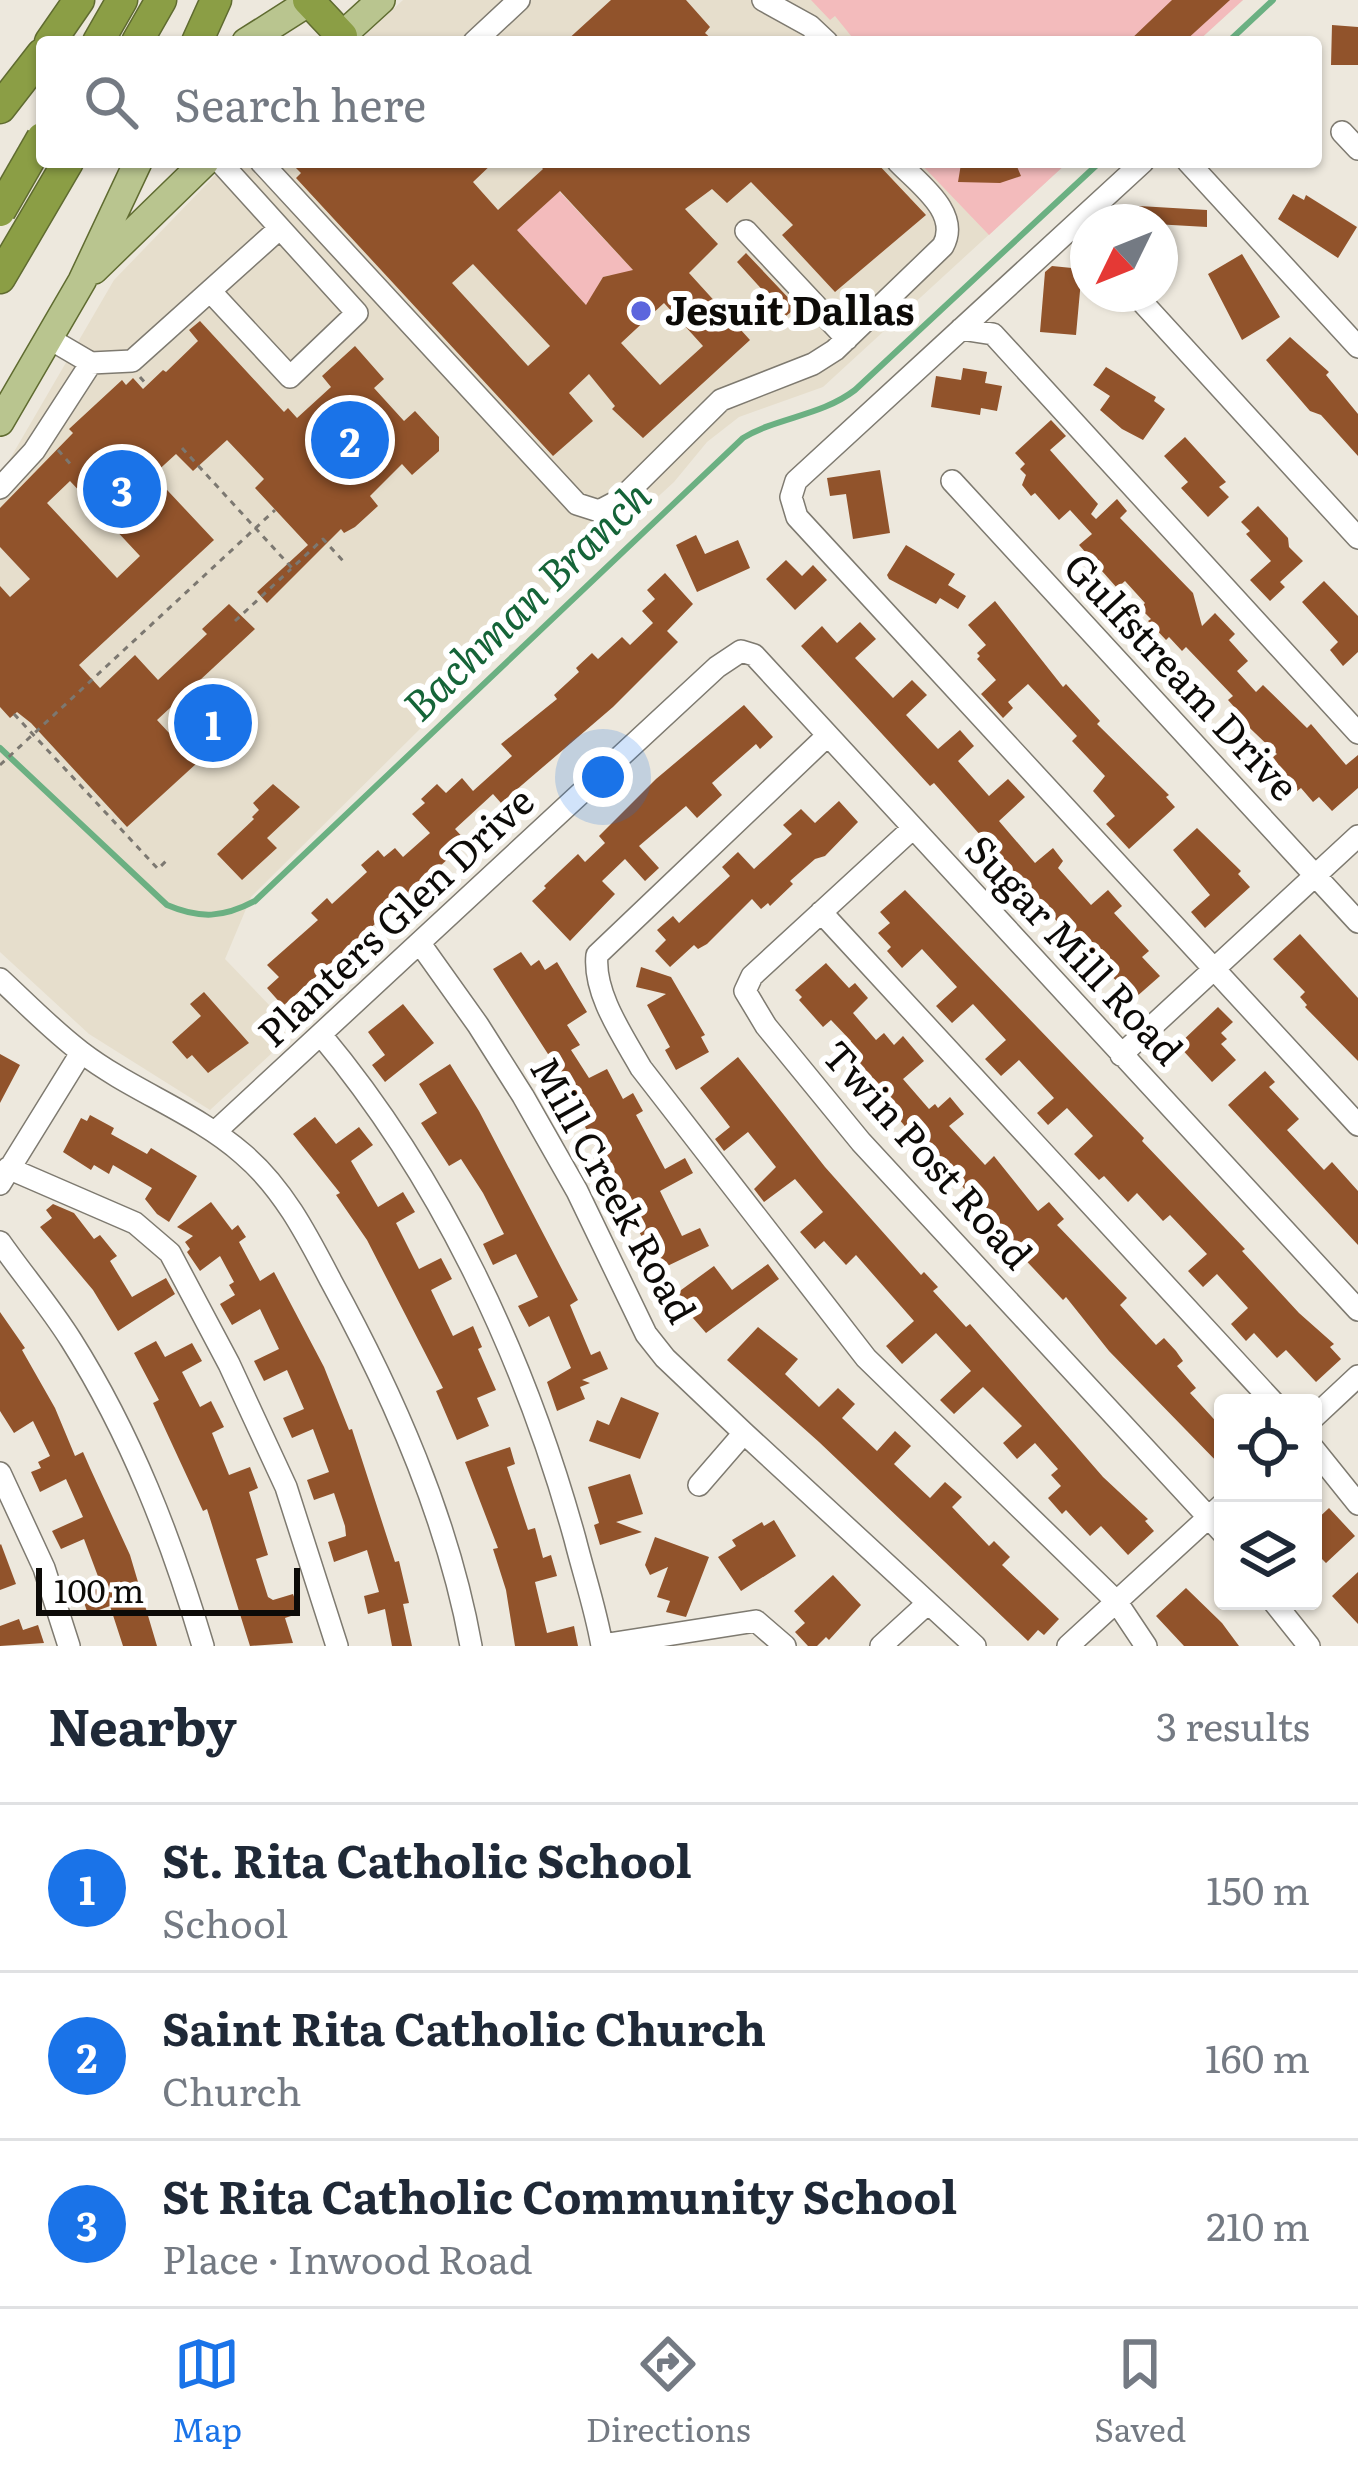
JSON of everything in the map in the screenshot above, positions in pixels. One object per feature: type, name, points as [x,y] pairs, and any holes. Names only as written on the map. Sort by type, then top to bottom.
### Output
[{"type":"highway","points":[[54,36],[79,0]]},
{"type":"highway","points":[[101,36],[122,0]]},
{"type":"highway","points":[[140,36],[161,0]]},
{"type":"highway","points":[[200,36],[216,0]]},
{"type":"highway","points":[[310,1],[339,36]]},
{"type":"highway","points":[[0,107],[36,62]]},
{"type":"highway","points":[[0,211],[36,148]]},
{"type":"highway","points":[[0,278],[64,168]]},
{"type":"main road","points":[[346,36],[381,0]]},
{"type":"main road","points":[[259,36],[310,1]]},
{"type":"main road","points":[[0,181],[36,159]]},
{"type":"main road","points":[[0,422],[82,281],[133,168]]},
{"type":"main road","points":[[82,281],[199,168]]},
{"type":"street","points":[[480,36],[519,0]]},
{"type":"street","points":[[763,0],[820,36]]},
{"type":"street","points":[[1342,132],[1358,149]]},
{"type":"street","points":[[211,292],[290,377],[357,314],[225,168]]},
{"type":"street","points":[[267,168],[577,503],[591,510],[606,510],[722,400],[813,364],[847,339],[943,246],[950,232],[946,215],[903,168]]},
{"type":"street","points":[[1136,168],[796,482],[791,497],[796,517],[1358,1125]]},
{"type":"street","points":[[1194,168],[1358,347]]},
{"type":"street","points":[[50,339],[91,363],[119,364],[143,354],[279,230]]},
{"type":"street","points":[[746,231],[847,339]]},
{"type":"street","points":[[1150,312],[1358,538]]},
{"type":"street","points":[[961,329],[993,334],[1358,733]]},
{"type":"street","points":[[0,488],[34,452],[91,363]]},
{"type":"street","name":"Gulfstream Drive","points":[[952,481],[1358,922]]},
{"type":"street","name":"Sugar Mill Road","points":[[731,656],[741,651],[754,656],[1358,1310]]},
{"type":"street","name":"Planters Glen Drive","points":[[215,1132],[731,656]]},
{"type":"street","points":[[826,736],[598,955],[596,970],[617,1026],[641,1068],[853,1342],[1116,1601],[1146,1646]]},
{"type":"street","name":"Twin Post Road","points":[[913,828],[752,976],[745,991],[751,1006],[861,1142],[1214,1514]]},
{"type":"street","points":[[1121,1054],[1358,836]]},
{"type":"street","points":[[821,912],[1266,1394]]},
{"type":"street","name":"Mill Creek Road","points":[[421,945],[523,1096],[577,1191],[646,1334],[665,1358],[975,1646]]},
{"type":"street","points":[[0,979],[81,1052],[215,1132],[276,1188],[305,1231],[356,1327],[407,1438],[435,1515],[471,1646]]},
{"type":"street","points":[[321,1035],[363,1086],[467,1254],[523,1382],[556,1474],[602,1646],[756,1621],[785,1646]]},
{"type":"street","points":[[81,1052],[4,1176],[135,1223],[170,1253],[286,1487],[337,1646]]},
{"type":"street","points":[[0,1242],[69,1336],[135,1456],[183,1579],[203,1646]]},
{"type":"street","points":[[1322,1410],[1358,1376]]},
{"type":"street","points":[[699,1485],[744,1432]]},
{"type":"street","points":[[1322,1459],[1358,1504]]},
{"type":"street","points":[[0,1473],[44,1568],[69,1646]]},
{"type":"street","points":[[1068,1646],[1214,1521]]},
{"type":"street","points":[[881,1646],[928,1603]]},
{"type":"street","points":[[1280,1610],[1309,1646]]},
{"type":"path","points":[[134,371],[147,385]]},
{"type":"path","points":[[52,444],[73,466]]},
{"type":"path","points":[[182,448],[292,568]]},
{"type":"path","points":[[0,765],[275,510]]},
{"type":"path","points":[[236,621],[323,539],[344,562]]},
{"type":"path","points":[[14,714],[158,869],[167,860]]},
{"type":"shaded area","points":[[403,0],[1243,0],[1204,36],[364,36]]},
{"type":"shaded area","points":[[811,0],[1243,0],[1204,36],[851,36],[835,16],[830,20]]},
{"type":"shaded area","points":[[222,168],[1061,168],[823,387],[739,417],[707,442],[674,482],[251,897],[225,959],[295,1032],[210,1110],[89,1034],[0,952],[0,476],[114,280]]},
{"type":"shaded area","points":[[925,168],[1062,168],[989,235]]},
{"type":"shaded area","points":[[557,189],[633,270],[618,280],[603,277],[597,287],[601,299],[590,309],[515,228]]},
{"type":"building","points":[[611,0],[686,0],[710,27],[705,33],[708,36],[572,36]]},
{"type":"building","points":[[1172,0],[1230,0],[1191,36],[1134,36]]},
{"type":"building","points":[[1332,25],[1358,27],[1358,65],[1331,65]]},
{"type":"building","points":[[296,168],[488,168],[473,182],[498,210],[542,168],[882,168],[926,215],[835,292],[782,235],[793,225],[751,182],[727,203],[712,189],[685,209],[718,244],[689,273],[750,340],[643,438],[612,409],[615,406],[589,374],[569,393],[593,421],[553,456],[296,178],[301,173]],"holes":[[[560,191],[633,270],[603,277],[586,305],[517,230]],[[473,264],[550,346],[528,366],[452,283]],[[664,303],[703,346],[660,385],[621,343]]]},
{"type":"building","points":[[960,168],[1018,168],[1021,176],[1000,183],[958,182]]},
{"type":"building","points":[[1293,194],[1304,200],[1306,195],[1357,227],[1338,258],[1278,219]]},
{"type":"building","points":[[1178,208],[1207,210],[1207,227],[1178,225]]},
{"type":"building","points":[[746,253],[797,307],[786,316],[737,262]]},
{"type":"building","points":[[1242,254],[1280,317],[1242,340],[1208,274]]},
{"type":"building","points":[[1052,266],[1070,268],[1070,312],[1078,312],[1076,335],[1040,332],[1045,272]]},
{"type":"building","points":[[200,321],[284,412],[288,408],[297,418],[331,387],[322,376],[355,346],[384,379],[374,388],[404,421],[415,411],[439,437],[439,451],[412,475],[402,464],[370,496],[378,506],[355,527],[344,533],[341,529],[267,603],[257,592],[308,545],[255,488],[264,479],[227,440],[193,471],[176,454],[153,475],[214,540],[79,665],[100,688],[135,655],[158,680],[207,634],[202,629],[229,604],[255,629],[157,720],[197,763],[127,827],[31,723],[17,712],[10,718],[0,707],[0,586],[10,597],[30,579],[0,547],[0,508],[73,433],[69,429],[122,380],[126,385],[133,378],[143,389],[166,372],[198,341],[189,330]],"holes":[[[70,481],[140,556],[117,578],[47,503]]]},
{"type":"building","points":[[1290,337],[1329,372],[1326,375],[1358,414],[1358,456],[1266,360]]},
{"type":"building","points":[[1106,367],[1156,397],[1154,401],[1165,409],[1143,440],[1100,410],[1110,396],[1093,385]]},
{"type":"building","points":[[963,368],[987,372],[985,383],[1002,386],[997,411],[981,408],[980,415],[931,407],[936,376],[961,380]]},
{"type":"building","points":[[1051,420],[1066,436],[1050,450],[1098,504],[1091,514],[1096,519],[1117,499],[1127,511],[1120,518],[1193,593],[1202,626],[1215,613],[1235,634],[1229,640],[1248,661],[1237,671],[1256,692],[1263,685],[1307,728],[1311,724],[1346,765],[1358,755],[1358,788],[1332,811],[1319,797],[1313,802],[1301,788],[1297,791],[1273,757],[1277,754],[1233,712],[1236,709],[1228,700],[1233,696],[1186,647],[1182,651],[1169,637],[1166,640],[1148,621],[1151,619],[1140,608],[1145,603],[1125,581],[1117,588],[1079,545],[1092,534],[1070,510],[1059,520],[1022,485],[1026,475],[1020,469],[1025,464],[1015,453]]},
{"type":"building","points":[[1185,437],[1226,482],[1219,487],[1229,497],[1208,517],[1181,488],[1188,482],[1164,456]]},
{"type":"building","points":[[880,470],[890,533],[853,539],[846,494],[830,496],[827,478]]},
{"type":"building","points":[[1258,506],[1303,561],[1280,582],[1285,587],[1270,601],[1250,580],[1271,561],[1241,522]]},
{"type":"building","points":[[696,535],[705,554],[738,540],[750,568],[697,592],[676,545]]},
{"type":"building","points":[[906,545],[955,574],[948,585],[966,596],[958,609],[940,598],[936,604],[889,579]]},
{"type":"building","points":[[786,560],[802,576],[813,565],[827,580],[795,610],[766,579]]},
{"type":"building","points":[[665,573],[693,604],[667,631],[678,642],[613,707],[501,803],[493,794],[455,829],[467,842],[283,1006],[267,988],[279,977],[267,965],[318,920],[311,913],[327,898],[332,904],[367,872],[361,865],[378,850],[384,857],[395,848],[403,857],[430,833],[412,814],[437,784],[446,793],[462,778],[473,791],[512,756],[501,744],[557,699],[554,695],[592,653],[598,659],[622,637],[630,645],[653,623],[642,611],[655,599],[647,590]]},
{"type":"building","points":[[1324,581],[1358,616],[1358,652],[1343,666],[1330,650],[1338,642],[1302,602]]},
{"type":"building","points":[[995,601],[1063,687],[1066,684],[1100,721],[1097,724],[1169,795],[1175,807],[1129,849],[1106,824],[1115,816],[1093,791],[1105,776],[1072,741],[1077,736],[1028,684],[1008,702],[1013,708],[1003,718],[981,694],[996,680],[977,659],[986,645],[968,625]]},
{"type":"building","points":[[860,622],[876,639],[855,658],[893,698],[912,680],[927,695],[906,715],[938,749],[960,730],[974,746],[958,761],[989,796],[1008,779],[1025,797],[999,821],[1035,863],[1053,848],[1063,861],[1058,868],[1091,905],[1108,890],[1122,906],[1114,913],[1149,951],[1142,957],[1160,976],[1135,998],[1079,946],[934,783],[930,786],[801,646],[822,626],[837,643]]},
{"type":"building","points":[[744,705],[773,737],[760,749],[756,744],[712,783],[722,795],[697,818],[686,806],[639,846],[659,868],[645,881],[625,859],[602,881],[615,894],[570,941],[532,901],[578,854],[585,862],[605,843],[599,836],[656,779]]},
{"type":"building","points":[[273,784],[300,807],[267,838],[277,848],[242,880],[217,854],[254,819],[259,810],[253,803]]},
{"type":"building","points":[[839,801],[858,822],[825,856],[790,881],[793,884],[770,906],[761,909],[752,899],[707,944],[698,949],[694,945],[670,967],[655,951],[666,940],[657,930],[673,916],[679,923],[730,876],[722,867],[738,852],[754,869],[792,834],[783,825],[801,809],[815,823]]},
{"type":"building","points":[[1197,828],[1241,871],[1238,874],[1250,887],[1205,928],[1191,912],[1210,895],[1173,850]]},
{"type":"building","points":[[905,890],[1144,1138],[1299,1313],[1334,1344],[1330,1347],[1341,1359],[1316,1382],[1286,1350],[1277,1358],[1254,1333],[1246,1341],[1231,1324],[1248,1308],[1217,1274],[1203,1287],[1188,1271],[1207,1254],[1170,1215],[1163,1221],[1137,1193],[1128,1202],[1104,1176],[1099,1180],[1074,1154],[1093,1136],[1067,1108],[1048,1125],[1037,1113],[1054,1098],[1019,1060],[1001,1076],[985,1059],[1006,1040],[973,1004],[952,1023],[936,1006],[957,987],[922,949],[902,968],[887,951],[891,947],[878,933],[890,923],[880,912]]},
{"type":"building","points":[[1300,934],[1358,998],[1358,1061],[1305,1007],[1300,997],[1305,992],[1273,959]]},
{"type":"building","points":[[521,952],[531,966],[539,960],[545,970],[557,962],[587,1012],[567,1025],[580,1045],[571,1050],[589,1078],[607,1069],[623,1099],[633,1093],[643,1111],[636,1115],[665,1169],[685,1158],[693,1173],[660,1191],[682,1236],[700,1228],[709,1246],[659,1270],[566,1090],[570,1088],[493,969]]},
{"type":"building","points":[[826,963],[849,988],[855,983],[868,998],[853,1013],[876,1040],[884,1033],[894,1045],[903,1036],[924,1061],[903,1079],[929,1109],[950,1097],[964,1114],[949,1126],[985,1165],[994,1156],[1038,1211],[1049,1202],[1064,1219],[1057,1225],[1127,1298],[1120,1305],[1156,1345],[1164,1338],[1176,1351],[1183,1361],[1177,1366],[1196,1388],[1190,1393],[1214,1419],[1214,1459],[1109,1351],[1066,1297],[1063,1300],[1018,1252],[957,1180],[954,1183],[848,1059],[842,1049],[851,1041],[831,1020],[823,1027],[795,990]]},
{"type":"building","points":[[641,967],[671,977],[705,1035],[701,1037],[709,1052],[676,1070],[665,1050],[670,1047],[647,1005],[666,994],[636,987]]},
{"type":"building","points":[[204,992],[249,1043],[208,1073],[172,1042],[201,1016],[190,1004]]},
{"type":"building","points":[[403,1004],[434,1043],[385,1082],[372,1065],[385,1055],[368,1032]]},
{"type":"building","points":[[1218,1007],[1233,1022],[1221,1033],[1227,1039],[1221,1044],[1236,1060],[1212,1082],[1178,1045]]},
{"type":"building","points":[[0,1054],[20,1065],[0,1103]]},
{"type":"building","points":[[738,1057],[825,1167],[921,1275],[924,1272],[938,1287],[933,1291],[966,1327],[970,1324],[1103,1477],[1148,1519],[1154,1531],[1128,1555],[1101,1526],[1090,1536],[1048,1498],[1061,1486],[1051,1475],[1058,1469],[1035,1443],[1017,1459],[1003,1443],[1022,1426],[983,1387],[954,1414],[940,1400],[971,1371],[936,1333],[902,1364],[886,1346],[914,1321],[856,1255],[846,1265],[824,1241],[815,1249],[800,1232],[823,1212],[795,1179],[764,1202],[754,1189],[776,1167],[748,1132],[724,1151],[715,1139],[730,1127],[700,1088]]},
{"type":"building","points":[[450,1064],[578,1300],[570,1305],[591,1355],[600,1351],[608,1369],[582,1380],[590,1383],[580,1387],[585,1399],[557,1411],[547,1382],[571,1368],[549,1316],[529,1327],[518,1306],[538,1297],[516,1254],[493,1265],[483,1244],[504,1234],[461,1159],[449,1166],[421,1123],[437,1113],[419,1084]]},
{"type":"building","points":[[1265,1071],[1275,1082],[1269,1087],[1299,1119],[1287,1130],[1324,1170],[1332,1162],[1358,1191],[1358,1245],[1228,1105]]},
{"type":"building","points":[[90,1115],[114,1128],[111,1134],[147,1154],[151,1148],[197,1176],[169,1222],[145,1199],[152,1188],[113,1165],[109,1174],[94,1165],[91,1170],[63,1152],[81,1118],[87,1121]]},
{"type":"building","points":[[315,1117],[336,1144],[359,1127],[373,1145],[351,1161],[378,1207],[403,1192],[415,1212],[396,1223],[419,1269],[441,1258],[452,1279],[431,1290],[453,1336],[473,1326],[482,1347],[478,1349],[496,1390],[477,1398],[489,1426],[457,1440],[436,1391],[443,1388],[367,1240],[336,1195],[340,1193],[293,1134]]},
{"type":"building","points":[[211,1202],[232,1230],[238,1225],[246,1237],[239,1242],[260,1281],[274,1272],[324,1367],[352,1429],[395,1562],[399,1561],[412,1646],[392,1646],[385,1609],[368,1614],[364,1596],[379,1592],[367,1550],[334,1562],[328,1542],[346,1536],[345,1526],[334,1493],[314,1500],[307,1480],[329,1472],[313,1429],[292,1438],[283,1418],[304,1409],[287,1370],[264,1381],[254,1361],[279,1349],[260,1309],[232,1325],[220,1304],[235,1295],[229,1285],[234,1282],[220,1256],[200,1271],[187,1252],[185,1242],[193,1236],[177,1227]]},
{"type":"building","points":[[53,1204],[74,1213],[94,1239],[100,1235],[117,1256],[110,1261],[132,1297],[166,1278],[175,1294],[118,1331],[93,1290],[40,1227],[52,1218],[46,1210]]},
{"type":"building","points":[[768,1264],[779,1279],[706,1333],[680,1303],[683,1300],[677,1293],[714,1266],[732,1290]]},
{"type":"building","points":[[0,1312],[25,1348],[75,1456],[83,1452],[130,1555],[157,1646],[123,1646],[110,1606],[88,1614],[81,1594],[102,1587],[84,1539],[61,1549],[52,1531],[83,1517],[66,1479],[40,1492],[31,1472],[50,1456],[33,1421],[14,1433],[0,1411]]},
{"type":"building","points":[[758,1327],[798,1359],[785,1374],[819,1407],[838,1388],[855,1404],[842,1418],[877,1451],[895,1431],[911,1446],[894,1464],[930,1498],[945,1482],[962,1497],[952,1507],[989,1546],[994,1541],[1010,1557],[1002,1565],[1059,1619],[1044,1635],[1038,1630],[1028,1641],[727,1360]]},
{"type":"building","points":[[156,1341],[165,1357],[192,1343],[202,1361],[182,1372],[200,1407],[211,1401],[224,1427],[212,1433],[229,1475],[250,1467],[258,1488],[249,1492],[268,1555],[256,1559],[268,1597],[293,1594],[300,1613],[285,1618],[293,1643],[250,1646],[207,1509],[203,1511],[153,1403],[159,1400],[134,1353]]},
{"type":"building","points":[[621,1397],[659,1413],[640,1459],[589,1441],[597,1420],[609,1425]]},
{"type":"building","points":[[510,1447],[515,1464],[507,1467],[528,1530],[535,1528],[543,1558],[551,1555],[557,1576],[535,1582],[547,1633],[574,1626],[578,1646],[515,1646],[506,1590],[493,1549],[498,1548],[465,1462]]},
{"type":"building","points":[[630,1474],[643,1514],[616,1522],[642,1532],[600,1545],[588,1487]]},
{"type":"building","points":[[1329,1508],[1355,1536],[1326,1563],[1322,1559],[1322,1515]]},
{"type":"building","points":[[774,1520],[796,1556],[741,1591],[718,1557],[736,1546],[732,1540]]},
{"type":"building","points":[[655,1537],[709,1557],[686,1617],[666,1612],[670,1601],[657,1597],[668,1567],[650,1575],[645,1565]]},
{"type":"building","points":[[0,1545],[16,1584],[0,1590]]},
{"type":"building","points":[[1358,1572],[1358,1624],[1332,1596]]},
{"type":"building","points":[[833,1575],[861,1605],[829,1640],[826,1637],[817,1646],[808,1646],[795,1632],[805,1623],[794,1611]]},
{"type":"building","points":[[1186,1588],[1239,1646],[1184,1646],[1156,1616]]},
{"type":"building","points":[[19,1619],[23,1630],[38,1625],[44,1643],[0,1646],[0,1626]]},
{"type":"waterway","name":"Bachman Branch","points":[[1234,36],[1273,0]]},
{"type":"waterway","name":"Bachman Branch","points":[[0,748],[167,905],[211,915],[255,901],[743,438],[828,406],[855,390],[1094,168]]},
{"type":"place","name":"Jesuit Dallas","points":[[641,311]]},
{"type":"place","name":"Saint Rita Catholic Church","points":[[350,440]]},
{"type":"place","name":"St Rita Catholic Community School","points":[[122,489]]},
{"type":"place","name":"St. Rita Catholic School","points":[[213,723]]}]
